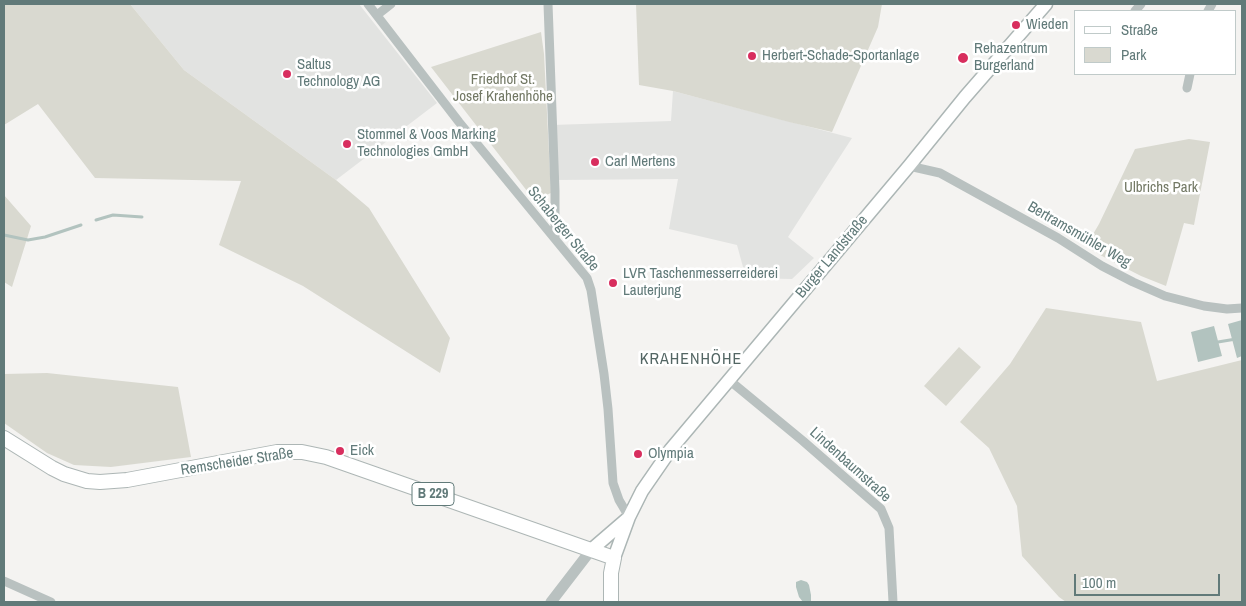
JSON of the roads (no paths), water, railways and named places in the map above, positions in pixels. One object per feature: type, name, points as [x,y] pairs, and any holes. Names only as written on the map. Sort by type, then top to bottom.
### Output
[{"type":"main road","name":"Burger Landstraße","points":[[614,558],[629,517],[642,491],[661,463],[909,166],[965,96],[1046,4]]},
{"type":"main road","name":"Remscheider Straße","points":[[4,438],[64,474],[87,481],[100,482],[127,480],[272,453],[311,453],[614,558]]},
{"type":"main road","name":"Burger Landstraße","points":[[591,550],[629,517]]},
{"type":"main road","points":[[611,602],[611,573],[614,558]]},
{"type":"street","name":"Schaberger Straße","points":[[368,4],[465,130],[587,278],[590,284],[604,374],[613,484],[619,500],[629,517]]},
{"type":"street","points":[[377,15],[391,4]]},
{"type":"street","points":[[548,4],[555,191],[554,238]]},
{"type":"street","points":[[1187,88],[1190,75]]},
{"type":"street","name":"Bertramsmühler Weg","points":[[909,166],[945,175],[1058,238],[1102,266],[1165,296],[1204,306],[1227,309],[1242,308]]},
{"type":"street","name":"Lindenbaumstraße","points":[[729,380],[881,509],[889,528],[893,602]]},
{"type":"street","points":[[551,602],[591,550]]},
{"type":"street","points":[[4,581],[50,602]]},
{"type":"waterway","points":[[96,220],[113,215],[142,217]]},
{"type":"waterway","points":[[4,235],[28,240],[45,237],[81,225]]},
{"type":"waterway","points":[[1218,342],[1242,338]]},
{"type":"place","name":"Wieden","points":[[1016,25]]},
{"type":"place","name":"Herbert-Schade-Sportanlage","points":[[752,56]]},
{"type":"place","name":"Rehazentrum Burgerland","points":[[963,58]]},
{"type":"place","name":"Saltus Technology AG","points":[[287,74]]},
{"type":"place","name":"Stommel & Voos Marking Technologies GmbH","points":[[347,144]]},
{"type":"place","name":"Carl Mertens","points":[[595,162]]},
{"type":"place","name":"LVR Taschenmesserreiderei Lauterjung","points":[[613,283]]},
{"type":"place","name":"Eick","points":[[340,451]]},
{"type":"place","name":"Olympia","points":[[638,454]]},
{"type":"district","name":"KRAHENHÖHE","points":[[691,360]]},
{"type":"park label","name":"Friedhof St. Josef Krahenhöhe","points":[[503,88]]},
{"type":"park label","name":"Ulbrichs Park","points":[[1161,188]]}]
